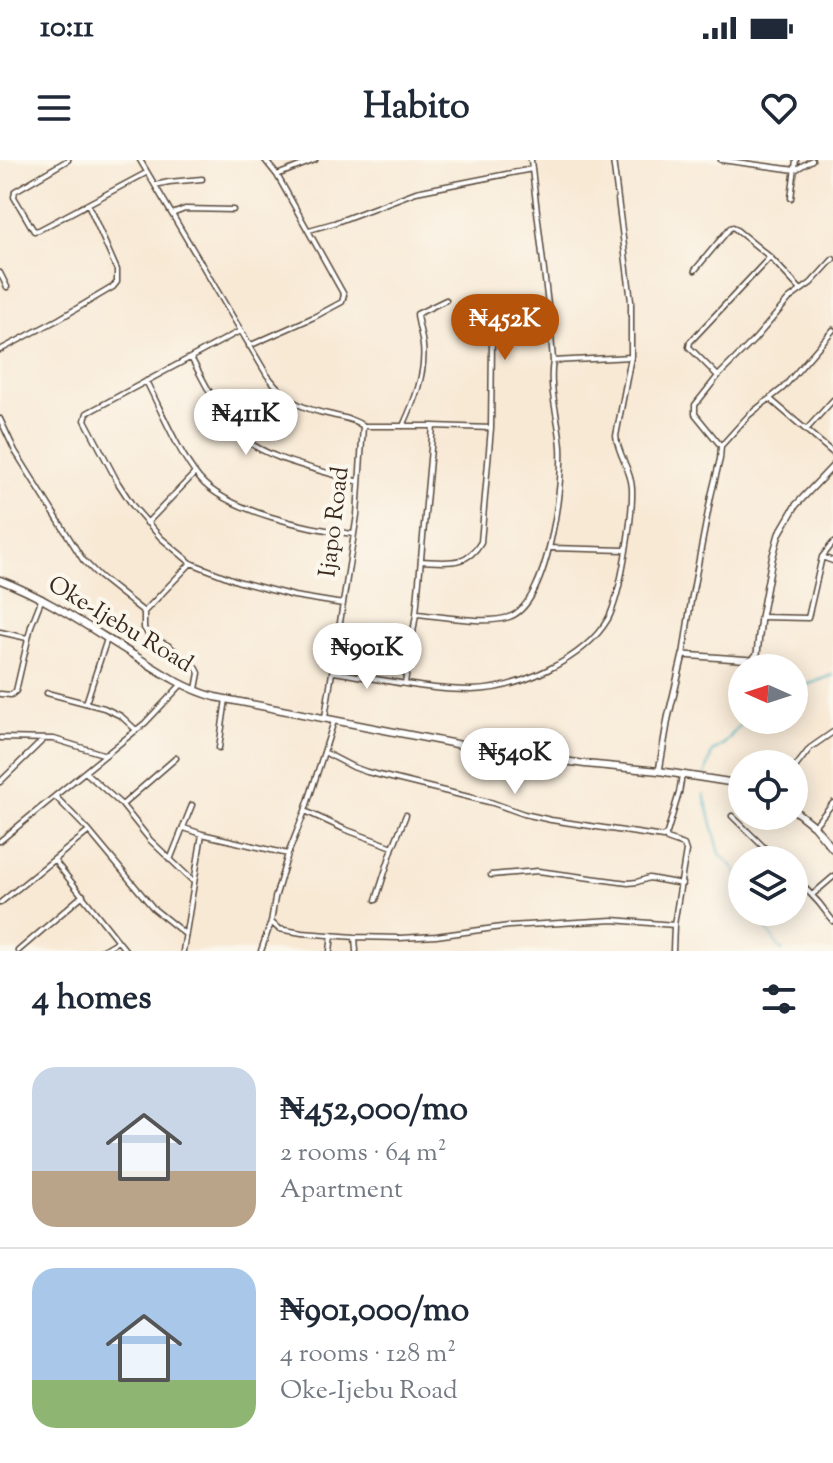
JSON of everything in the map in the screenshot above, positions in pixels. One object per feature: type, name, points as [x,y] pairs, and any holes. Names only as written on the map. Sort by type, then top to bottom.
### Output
[{"type":"main road","name":"Oke-Ijebu Road","points":[[0,580],[42,598],[181,685],[196,691],[482,749],[728,782]]},
{"type":"main road","points":[[808,821],[833,849]]},
{"type":"street","points":[[68,160],[14,194],[34,231],[147,172]]},
{"type":"street","points":[[140,160],[267,375],[289,400],[363,426],[491,428]]},
{"type":"street","points":[[249,346],[314,317],[343,299],[342,290],[309,230],[265,160]]},
{"type":"street","points":[[277,175],[315,160]]},
{"type":"street","points":[[416,614],[483,620],[509,617],[520,612],[534,591],[550,548],[561,463],[551,378],[550,322],[531,160]]},
{"type":"street","points":[[334,672],[442,688],[489,689],[522,681],[563,660],[593,638],[608,619],[618,591],[632,490],[631,478],[616,436],[631,357],[631,301],[613,160]]},
{"type":"street","points":[[721,160],[795,170],[812,160]]},
{"type":"street","points":[[791,198],[796,160]]},
{"type":"street","points":[[309,230],[416,192],[532,169]]},
{"type":"street","points":[[155,185],[202,179]]},
{"type":"street","points":[[0,350],[72,311],[117,282],[117,270],[88,204]]},
{"type":"street","points":[[172,214],[185,209],[233,210]]},
{"type":"street","points":[[695,270],[733,227],[770,257],[801,290]]},
{"type":"street","points":[[718,376],[689,347],[690,342],[770,257]]},
{"type":"street","points":[[721,446],[698,418],[695,405],[789,299],[822,273],[833,259]]},
{"type":"street","points":[[0,273],[7,287]]},
{"type":"street","points":[[403,426],[417,391],[423,358],[417,314],[446,300]]},
{"type":"street","points":[[421,561],[460,561],[475,553],[481,542],[491,428],[493,338],[502,332],[550,322]]},
{"type":"street","points":[[659,771],[721,446],[749,415],[783,388],[833,330]]},
{"type":"street","points":[[240,331],[84,417],[133,506],[191,563],[237,581],[294,596],[343,604]]},
{"type":"street","points":[[553,361],[631,357]]},
{"type":"street","points":[[191,358],[229,425],[238,434],[284,459],[359,482]]},
{"type":"street","points":[[146,381],[195,473],[216,493],[297,525],[354,534]]},
{"type":"street","points":[[770,399],[833,453]]},
{"type":"street","points":[[806,430],[833,400]]},
{"type":"street","points":[[0,419],[15,451],[83,560],[144,612]]},
{"type":"street","name":"Ijapo Road","points":[[325,718],[354,534],[363,426]]},
{"type":"street","points":[[405,683],[416,614],[433,426]]},
{"type":"street","points":[[683,655],[752,660],[757,654],[761,617],[779,534],[796,505],[833,466]]},
{"type":"street","points":[[147,523],[195,473]]},
{"type":"street","points":[[761,617],[808,618],[822,557],[833,543]]},
{"type":"street","points":[[550,548],[625,550]]},
{"type":"street","points":[[822,557],[833,561]]},
{"type":"street","points":[[191,563],[144,612],[144,628],[149,636],[169,646],[196,667],[199,673],[196,691]]},
{"type":"street","points":[[0,694],[11,695],[16,691],[27,638],[42,598]]},
{"type":"street","points":[[0,632],[27,638]]},
{"type":"street","points":[[86,703],[107,639]]},
{"type":"street","points":[[0,841],[150,718],[181,685]]},
{"type":"street","points":[[47,693],[113,712],[136,730]]},
{"type":"street","points":[[219,748],[226,699]]},
{"type":"street","points":[[261,951],[288,854],[335,719]]},
{"type":"street","points":[[808,751],[833,732]]},
{"type":"street","points":[[0,738],[61,741],[106,755]]},
{"type":"street","points":[[0,782],[44,739]]},
{"type":"street","points":[[324,752],[367,772],[493,803],[524,814],[666,836],[680,843],[686,848],[673,951]]},
{"type":"street","points":[[122,805],[176,758]]},
{"type":"street","points":[[85,772],[122,805],[150,840],[194,882]]},
{"type":"street","points":[[666,836],[682,775]]},
{"type":"street","points":[[55,796],[89,831],[154,909],[185,934]]},
{"type":"street","points":[[814,826],[833,803]]},
{"type":"street","points":[[170,860],[192,805]]},
{"type":"street","points":[[305,811],[393,847]]},
{"type":"street","points":[[376,900],[406,815]]},
{"type":"street","points":[[184,828],[288,854]]},
{"type":"street","points":[[746,830],[763,846]]},
{"type":"street","points":[[0,903],[89,831]]},
{"type":"street","points":[[183,951],[202,834]]},
{"type":"street","points":[[54,860],[126,951]]},
{"type":"street","points":[[491,875],[538,871],[628,883],[649,878],[682,884]]},
{"type":"street","points":[[812,895],[833,877]]},
{"type":"street","points":[[808,891],[833,921]]},
{"type":"street","points":[[18,951],[83,895]]},
{"type":"street","points":[[271,922],[282,930],[355,937],[424,937],[509,926],[613,920],[674,925]]},
{"type":"street","points":[[330,951],[332,935]]},
{"type":"street","points":[[355,937],[356,951]]},
{"type":"street","points":[[101,951],[118,941]]},
{"type":"waterway","points":[[808,685],[833,675]]},
{"type":"waterway","points":[[705,776],[712,752],[732,734]]},
{"type":"waterway","points":[[704,794],[720,854],[728,862]]},
{"type":"waterway","points":[[764,926],[782,951]]}]
